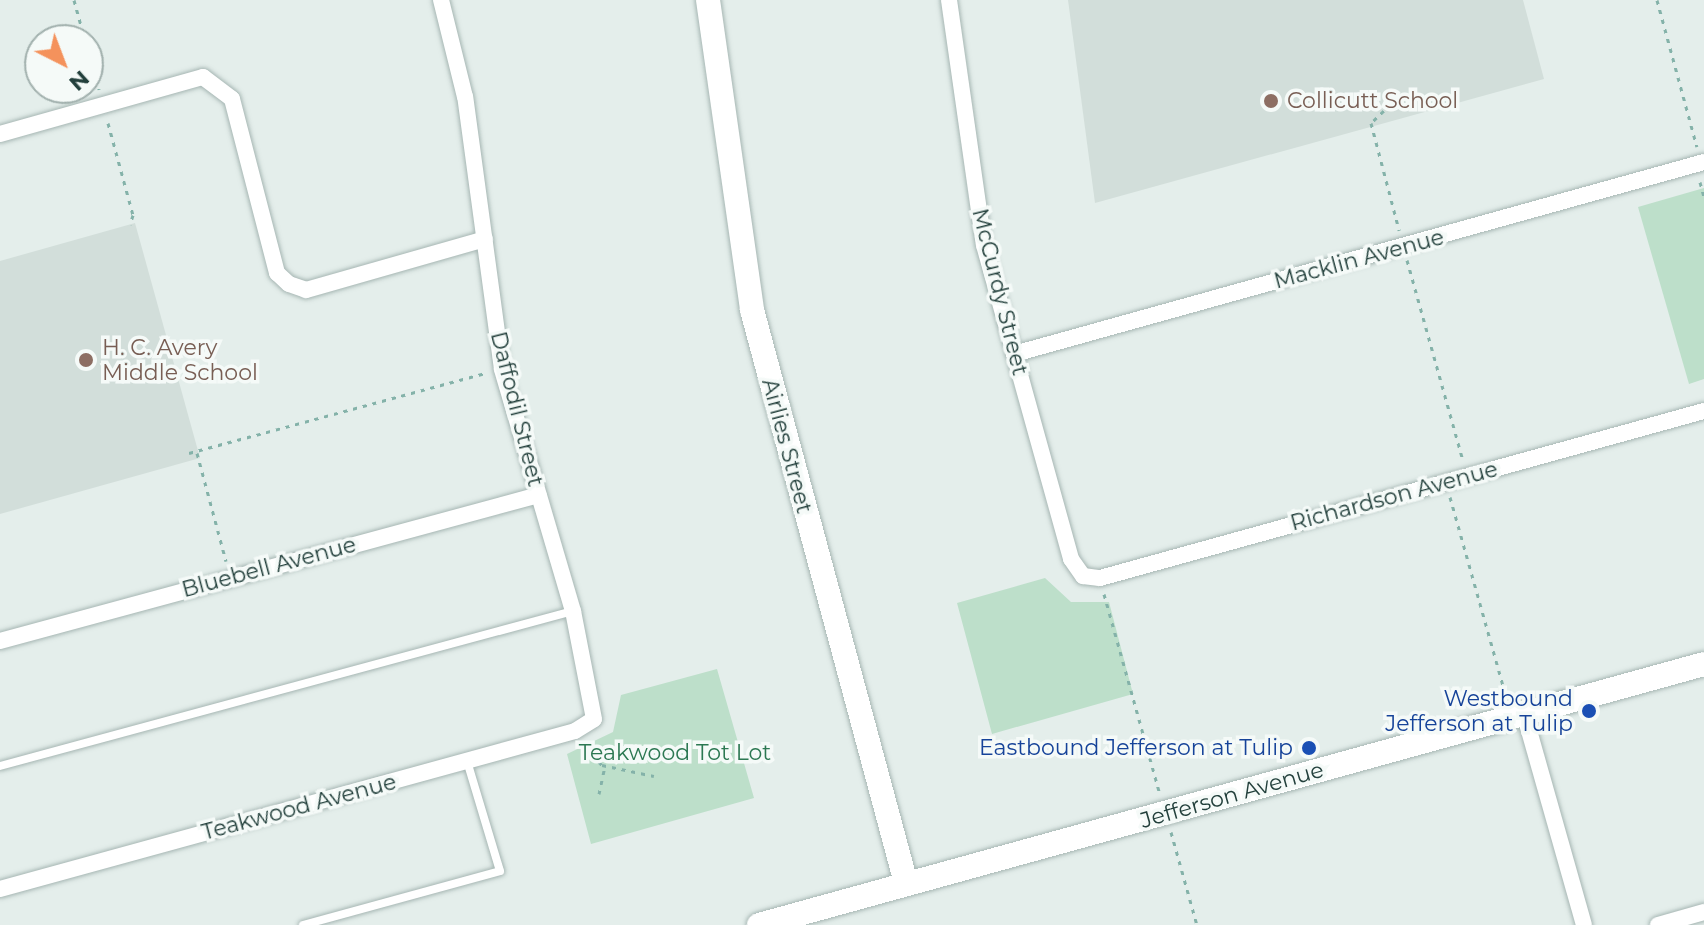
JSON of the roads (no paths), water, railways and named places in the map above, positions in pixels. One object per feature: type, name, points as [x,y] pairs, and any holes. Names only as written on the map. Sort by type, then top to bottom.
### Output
[{"type":"street","name":"Daffodil Street","points":[[441,0],[459,67],[502,369],[573,611],[594,719]]},
{"type":"street","name":"Airlies Street","points":[[708,0],[752,310],[906,883]]},
{"type":"street","name":"McCurdy Street","points":[[949,0],[984,245],[1071,559],[1092,577]]},
{"type":"street","points":[[0,134],[203,77],[221,85],[232,99],[277,273],[289,284],[306,290],[485,239]]},
{"type":"street","name":"Macklin Avenue","points":[[1014,354],[1702,162]]},
{"type":"street","name":"Richardson Avenue","points":[[1092,577],[1704,411]]},
{"type":"street","name":"Bluebell Avenue","points":[[0,641],[539,495]]},
{"type":"street","name":"Jefferson Avenue","points":[[759,925],[1704,664]]},
{"type":"street","points":[[1524,713],[1584,925]]},
{"type":"street","name":"Teakwood Avenue","points":[[0,889],[467,761],[594,719]]},
{"type":"street","points":[[1658,925],[1704,912]]},
{"type":"lane","points":[[0,766],[573,611]]},
{"type":"lane","points":[[303,925],[500,871],[467,761]]},
{"type":"place","name":"Collicutt School","points":[[1271,101]]},
{"type":"place","name":"H. C. Avery Middle School","points":[[86,360]]},
{"type":"place","name":"Westbound Jefferson at Tulip","points":[[1589,711]]},
{"type":"place","name":"Eastbound Jefferson at Tulip","points":[[1309,748]]},
{"type":"park label","name":"Teakwood Tot Lot","points":[[675,753]]}]
